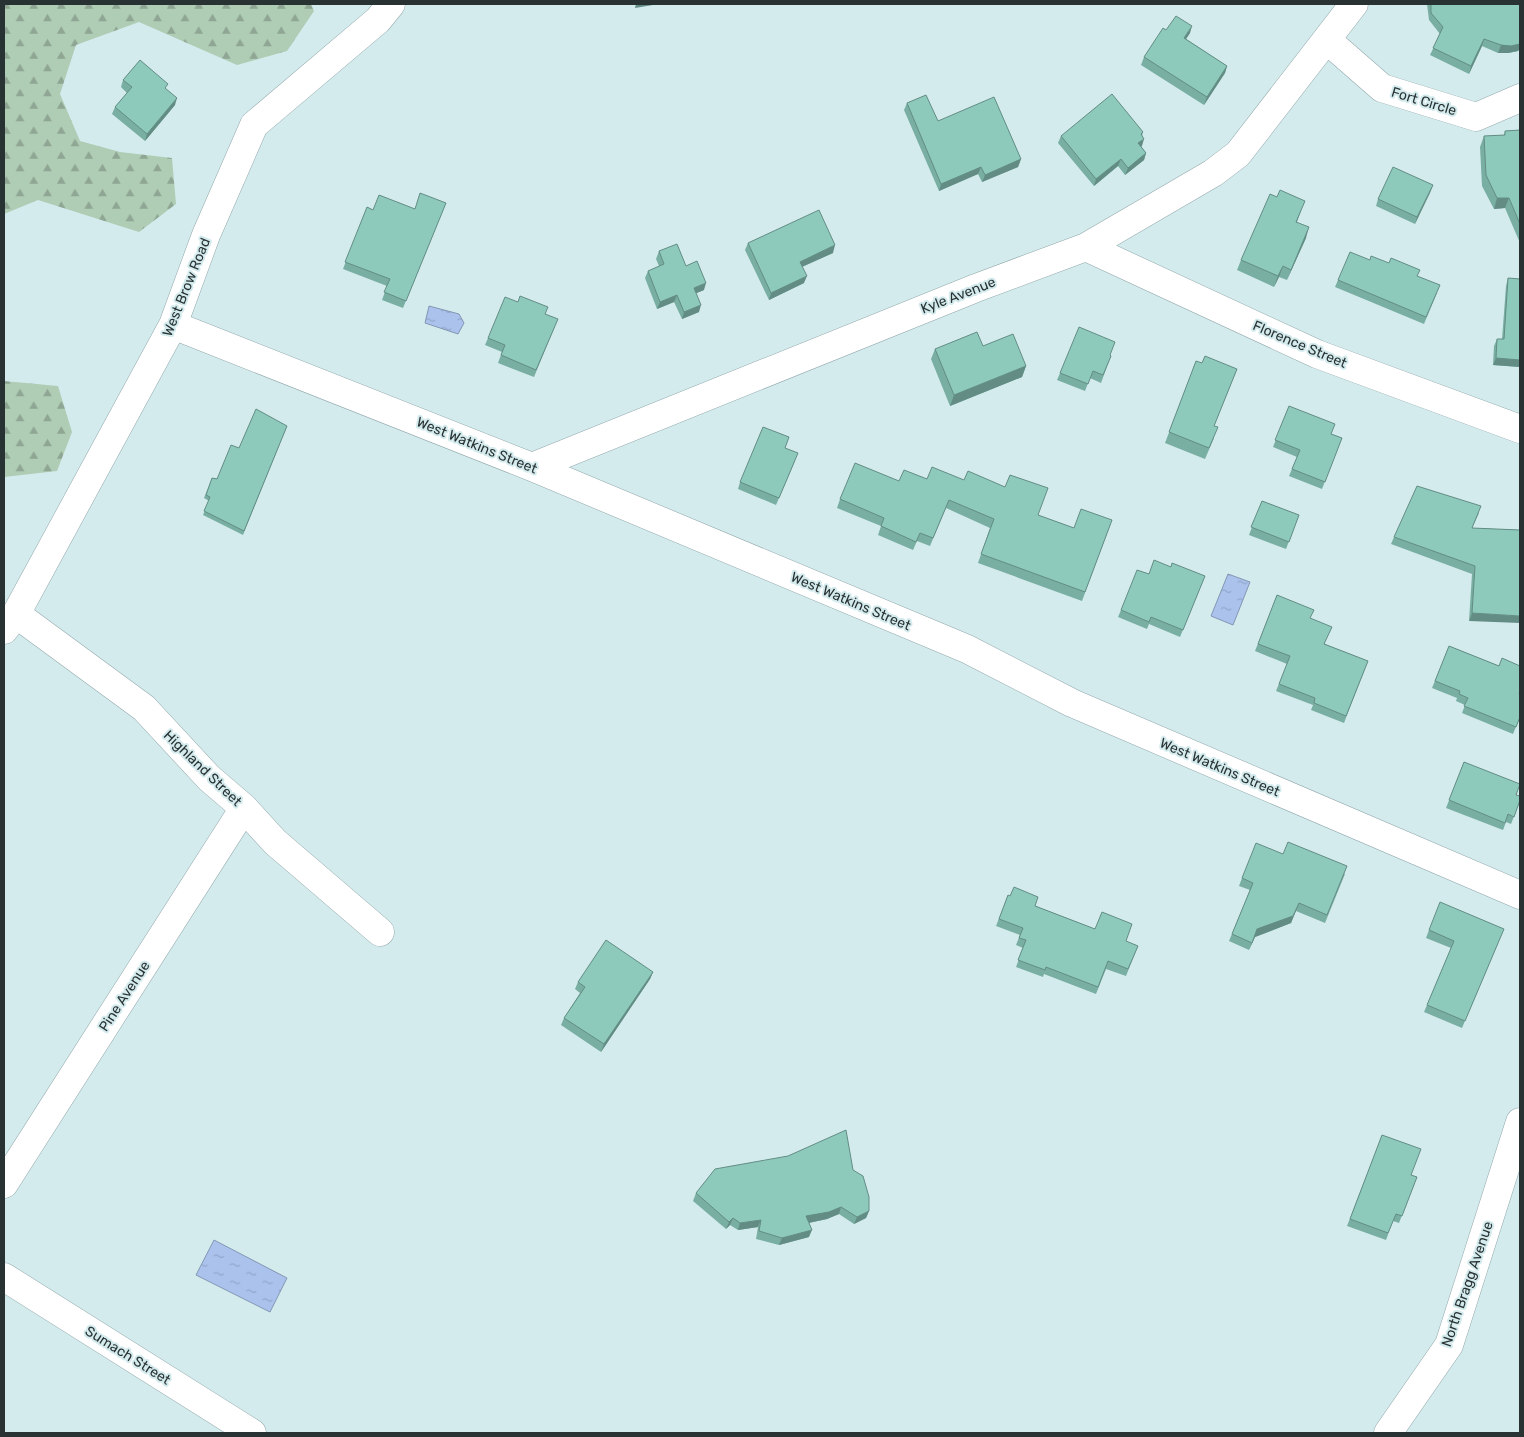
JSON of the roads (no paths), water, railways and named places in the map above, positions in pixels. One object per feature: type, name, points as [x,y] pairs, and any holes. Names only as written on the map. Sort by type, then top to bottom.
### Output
[{"type":"street","name":"West Brow Road","points":[[10,622],[173,325],[206,235],[254,125],[378,20],[391,4]]},
{"type":"street","points":[[1326,40],[1354,4]]},
{"type":"street","name":"Fort Circle","points":[[1326,40],[1382,88],[1476,117],[1520,98]]},
{"type":"street","name":"Kyle Avenue","points":[[532,467],[976,288],[1086,247],[1213,173],[1238,154],[1326,40]]},
{"type":"street","name":"Florence Street","points":[[1086,247],[1317,354],[1520,429]]},
{"type":"street","name":"West Watkins Street","points":[[173,325],[532,467],[967,649],[1072,703],[1520,896]]},
{"type":"street","name":"Highland Street","points":[[10,622],[144,708],[209,778],[244,808],[275,842],[380,932]]},
{"type":"street","name":"Pine Avenue","points":[[4,1184],[244,808]]},
{"type":"street","name":"North Bragg Avenue","points":[[1388,1433],[1449,1345],[1520,1122]]},
{"type":"street","name":"Sumach Street","points":[[4,1277],[252,1433]]},
{"type":"water","points":[[429,306],[459,314],[464,323],[458,334],[425,323]]},
{"type":"water","points":[[1228,574],[1250,582],[1233,625],[1211,616]]},
{"type":"water","points":[[214,1240],[287,1278],[270,1312],[196,1275]]}]
